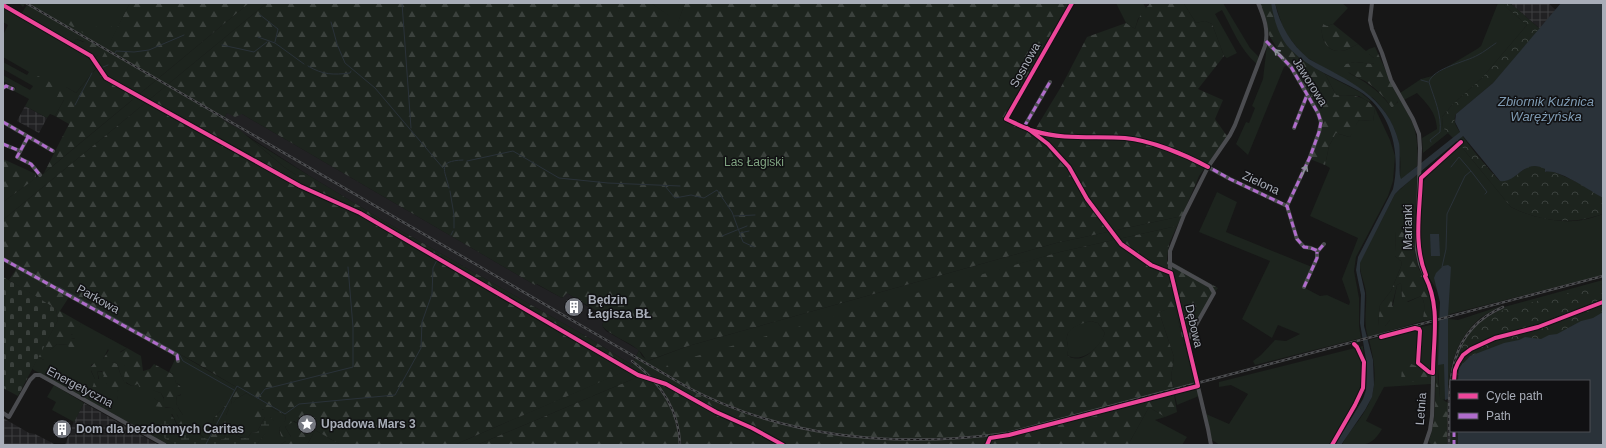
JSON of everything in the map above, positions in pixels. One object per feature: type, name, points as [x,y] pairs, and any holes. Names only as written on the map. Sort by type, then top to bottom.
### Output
[{"type":"street","name":"Sosnowa","points":[[1050,82],[1024,127],[1006,119],[1072,3]]},
{"type":"street","name":"Dębowa","points":[[1211,445],[1169,263],[1169,253],[1184,215],[1208,167],[1230,135],[1235,125],[1266,41],[1265,23],[1258,3]]},
{"type":"street","name":"Marianki","points":[[1372,3],[1370,20],[1372,29],[1381,49],[1391,80],[1413,118],[1420,143],[1416,247],[1419,261],[1430,288],[1434,306],[1435,328],[1433,373]]},
{"type":"street","name":"Jaworowa","points":[[1266,41],[1291,67],[1320,116],[1320,127],[1310,157],[1287,206]]},
{"type":"street","points":[[3,88],[6,86],[13,89]]},
{"type":"street","points":[[1294,128],[1307,95]]},
{"type":"street","points":[[3,122],[53,151]]},
{"type":"street","points":[[28,136],[17,157],[31,164],[40,175]]},
{"type":"street","points":[[3,144],[20,152]]},
{"type":"street","name":"Zielona","points":[[1208,167],[1287,206],[1299,242],[1304,247],[1311,248],[1317,252]]},
{"type":"street","points":[[1304,287],[1317,252],[1324,244]]},
{"type":"street","name":"Parkowa","points":[[3,258],[176,355],[178,361]]},
{"type":"street","points":[[1169,263],[1210,286],[1214,293],[1187,342]]},
{"type":"street","name":"Letnia","points":[[1425,445],[1432,422],[1433,373]]},
{"type":"street","name":"Energetyczna","points":[[3,413],[10,417],[30,380],[35,375],[40,375],[165,445]]},
{"type":"shaded area","points":[[1510,3],[1548,3],[1566,19],[1551,38]]},
{"type":"shaded area","points":[[25,106],[47,118],[39,133],[17,121]]},
{"type":"shaded area","points":[[227,113],[242,114],[535,285],[536,284],[562,298],[567,293],[605,318],[602,326],[606,331],[639,350],[632,365],[589,338],[384,221],[308,175],[223,120]]},
{"type":"shaded area","points":[[84,403],[159,445],[65,445],[74,421]]},
{"type":"shaded area","points":[[3,418],[29,433],[35,434],[56,445],[3,445]]},
{"type":"green space","points":[[19,3],[130,3],[99,65],[94,58],[98,55],[85,42],[76,39],[73,44],[21,14],[27,5],[25,4],[23,7]]},
{"type":"green space","points":[[130,3],[249,3],[44,173],[69,124],[55,116],[64,100],[57,97],[60,90],[66,87],[76,93],[96,69]]},
{"type":"green space","points":[[249,3],[267,3],[3,220],[3,202],[43,174]]},
{"type":"green space","name":"Las Łagiski","points":[[267,3],[651,3],[678,22],[685,3],[1070,3],[1006,119],[1033,133],[1061,87],[1087,37],[1126,23],[1135,29],[1140,16],[1149,3],[1180,3],[1184,4],[1196,23],[1205,21],[1212,24],[1224,56],[1198,89],[1223,100],[1215,119],[1227,136],[1199,176],[1182,216],[1056,243],[688,346],[647,361],[638,350],[610,333],[602,326],[605,316],[567,293],[562,298],[537,284],[535,285],[242,114],[235,117],[227,113],[223,120],[240,130],[284,167],[296,175],[308,175],[384,221],[589,338],[635,367],[454,445],[341,445],[315,430],[307,445],[299,445],[299,439],[295,433],[297,428],[300,428],[301,425],[294,421],[285,427],[291,437],[295,439],[294,443],[290,445],[280,445],[286,441],[286,438],[281,436],[279,429],[285,421],[286,416],[272,408],[268,414],[264,414],[264,410],[262,409],[261,422],[255,423],[251,421],[248,411],[257,400],[246,393],[236,399],[232,405],[231,400],[238,388],[198,364],[5,259],[3,261],[3,220]]},
{"type":"green space","points":[[651,3],[685,3],[678,23]]},
{"type":"green space","points":[[1116,3],[1143,3],[1146,8],[1138,19],[1135,29],[1126,23]]},
{"type":"green space","points":[[1180,3],[1223,3],[1250,48],[1259,57],[1257,64],[1241,46],[1222,10],[1215,14],[1237,53],[1227,58],[1224,56],[1212,24],[1205,21],[1196,23],[1184,4]]},
{"type":"green space","points":[[1259,3],[1271,3],[1278,29],[1312,66],[1325,74],[1336,95],[1362,98],[1375,108],[1373,121],[1359,120],[1350,137],[1336,133],[1329,146],[1325,165],[1310,159],[1322,127],[1306,90],[1294,68],[1280,53],[1269,35],[1266,19]]},
{"type":"green space","points":[[1275,3],[1342,3],[1348,8],[1333,24],[1327,26],[1323,24],[1323,38],[1327,46],[1335,51],[1345,50],[1358,44],[1366,51],[1369,49],[1369,54],[1374,58],[1374,63],[1355,62],[1346,64],[1349,73],[1373,88],[1392,108],[1398,102],[1395,92],[1407,111],[1416,135],[1417,166],[1402,179],[1400,179],[1400,160],[1396,132],[1389,118],[1379,104],[1373,98],[1303,55],[1284,31]]},
{"type":"green space","points":[[1498,3],[1504,3],[1504,5],[1527,25],[1482,78],[1452,105],[1442,117],[1443,128],[1448,133],[1423,153],[1422,138],[1437,129],[1435,118],[1428,105],[1417,93],[1404,100],[1400,93],[1421,79],[1432,76],[1481,46]]},
{"type":"green space","points":[[1504,3],[1510,3],[1540,29],[1493,83],[1456,114],[1455,123],[1457,128],[1475,153],[1500,181],[1511,178],[1532,165],[1538,165],[1546,172],[1550,170],[1579,183],[1603,198],[1603,214],[1581,220],[1561,221],[1518,211],[1511,207],[1461,146],[1443,128],[1442,117],[1452,105],[1482,78],[1527,25],[1504,5]]},
{"type":"green space","points":[[3,6],[72,45],[71,47],[91,60],[93,58],[98,66],[76,93],[66,87],[64,100],[55,116],[50,114],[47,118],[25,106],[29,99],[14,91],[16,88],[3,81],[3,75],[30,90],[33,86],[3,69],[3,62],[27,75],[29,72],[3,57],[3,35],[8,25],[3,22]]},
{"type":"green space","points":[[68,20],[82,23],[92,29],[106,24],[111,24],[112,27],[109,32],[101,29],[97,32],[97,35],[104,39],[102,44],[66,23]]},
{"type":"green space","points":[[1323,24],[1327,26],[1333,24],[1358,44],[1343,51],[1335,51],[1331,49],[1327,46],[1323,38]]},
{"type":"green space","points":[[76,39],[83,42],[88,40],[101,48],[98,55],[91,60],[71,47]]},
{"type":"green space","points":[[1267,44],[1288,65],[1284,67],[1248,155],[1236,144],[1246,122],[1249,123],[1255,108],[1252,106],[1263,79]]},
{"type":"green space","points":[[1375,47],[1399,100],[1392,108],[1373,87],[1343,68],[1346,64],[1355,62],[1374,63],[1374,58],[1369,54],[1369,49]]},
{"type":"green space","points":[[1325,74],[1360,92],[1371,101],[1369,102],[1359,96],[1336,95]]},
{"type":"green space","points":[[38,76],[56,85],[53,93],[33,81]]},
{"type":"green space","points":[[1375,108],[1390,140],[1395,156],[1393,181],[1388,196],[1356,257],[1354,271],[1359,298],[1359,326],[1361,338],[1255,365],[1253,361],[1275,340],[1286,341],[1300,334],[1278,325],[1272,338],[1242,319],[1270,261],[1199,232],[1217,192],[1237,202],[1226,232],[1312,267],[1303,287],[1320,296],[1327,295],[1349,305],[1350,302],[1342,279],[1358,238],[1310,216],[1330,168],[1325,165],[1329,146],[1336,133],[1350,137],[1359,120],[1373,121]]},
{"type":"green space","points":[[251,139],[308,175],[296,175],[284,167]]},
{"type":"green space","points":[[1461,146],[1511,207],[1518,211],[1545,219],[1565,221],[1585,220],[1603,214],[1603,275],[1450,314],[1449,319],[1458,320],[1501,306],[1479,319],[1464,337],[1454,356],[1451,366],[1448,399],[1442,400],[1440,398],[1438,369],[1435,399],[1440,302],[1438,292],[1428,276],[1420,256],[1422,191],[1424,181],[1429,172]]},
{"type":"green space","points":[[3,159],[36,174],[36,178],[3,202]]},
{"type":"green space","points":[[1417,174],[1415,252],[1412,238],[1402,232],[1396,232],[1395,256],[1401,261],[1402,264],[1391,291],[1380,305],[1378,326],[1385,326],[1390,320],[1397,285],[1401,283],[1402,298],[1408,302],[1421,296],[1423,299],[1423,321],[1368,337],[1365,320],[1366,293],[1360,270],[1360,262],[1395,194]]},
{"type":"green space","points":[[1182,216],[1177,226],[1060,252],[669,368],[672,375],[660,378],[666,390],[658,391],[645,374],[477,445],[454,445],[634,367],[632,365],[639,350],[642,356],[648,361],[688,346],[1056,243]]},
{"type":"green space","points":[[1177,226],[1169,244],[1167,259],[1186,344],[1184,346],[1175,307],[1159,312],[1174,357],[1171,377],[1177,412],[1165,417],[1149,407],[1128,445],[477,445],[645,374],[658,391],[665,390],[660,378],[662,376],[666,377],[672,375],[666,366],[679,361],[1060,252]],"holes":[[[1091,321],[1098,323],[1105,333],[1097,347],[1088,355],[1078,359],[1071,358],[1067,355],[1067,336],[1070,330]]]},
{"type":"green space","points":[[1396,232],[1402,232],[1412,238],[1418,267],[1430,293],[1433,317],[1432,319],[1423,321],[1423,299],[1421,296],[1406,302],[1402,298],[1401,283],[1397,285],[1392,305],[1399,311],[1396,319],[1390,320],[1380,329],[1378,326],[1380,305],[1391,291],[1402,264],[1401,261],[1395,256]]},
{"type":"green space","points":[[1170,261],[1218,288],[1213,294],[1188,338]]},
{"type":"green space","points":[[17,268],[69,297],[60,311],[81,323],[77,334],[71,335],[71,338],[79,338],[80,344],[74,351],[70,351],[68,345],[57,344],[50,350],[50,361],[38,357],[58,320],[56,309],[9,280]]},
{"type":"green space","points":[[3,277],[56,309],[58,320],[18,396],[3,388]]},
{"type":"green space","points":[[1603,280],[1603,284],[1468,334],[1481,321],[1504,307]]},
{"type":"green space","points":[[1603,284],[1603,445],[1450,445],[1450,432],[1590,432],[1590,380],[1452,380],[1457,354],[1468,334],[1485,320],[1505,309]]},
{"type":"green space","points":[[1175,306],[1184,346],[1186,344],[1199,396],[1177,405],[1171,377],[1174,357],[1159,312]]},
{"type":"green space","points":[[1091,321],[1098,323],[1105,333],[1103,339],[1095,349],[1084,356],[1073,357],[1067,355],[1067,336],[1070,330],[1073,327]]},
{"type":"green space","points":[[81,323],[127,348],[120,352],[125,366],[126,383],[132,386],[137,384],[161,393],[164,399],[163,402],[159,402],[152,397],[166,408],[172,408],[176,412],[179,419],[183,415],[176,402],[177,396],[181,395],[180,385],[176,383],[173,374],[169,372],[178,353],[238,388],[231,400],[232,404],[236,399],[246,393],[258,400],[255,404],[261,421],[261,409],[264,410],[272,408],[286,416],[285,421],[279,429],[280,435],[286,438],[286,441],[280,445],[256,445],[274,422],[270,417],[265,417],[257,432],[251,433],[248,438],[243,438],[232,434],[224,439],[226,415],[229,408],[224,407],[214,418],[213,423],[208,429],[197,432],[189,429],[183,431],[180,430],[172,414],[162,423],[159,432],[159,435],[176,445],[169,445],[32,369],[38,357],[44,360],[50,350],[57,344],[68,345],[75,339],[71,338],[71,335],[77,331]],"holes":[[[108,349],[112,357],[112,362],[117,364],[125,385],[116,392],[118,400],[107,384],[104,372],[97,371],[99,379],[95,379],[91,371],[91,365],[103,359]]]},
{"type":"green space","points":[[1434,324],[1431,384],[1384,387],[1366,421],[1382,429],[1378,435],[1374,440],[1365,444],[1342,445],[1366,409],[1373,393],[1375,375],[1369,340]]},
{"type":"green space","points":[[1363,346],[1365,373],[1363,393],[1358,405],[1335,445],[1220,445],[1212,440],[1206,414],[1229,424],[1248,394],[1231,385],[1219,387],[1219,382]]},
{"type":"green space","points":[[111,347],[115,348],[112,362],[117,364],[126,386],[125,389],[117,391],[118,401],[111,397],[105,387],[107,384],[102,378],[104,376],[102,371],[97,371],[97,386],[95,391],[92,389],[95,379],[90,368],[97,360],[103,359]]},
{"type":"green space","points":[[127,348],[141,356],[143,371],[150,369],[154,364],[174,375],[176,383],[182,390],[182,394],[177,396],[176,402],[183,415],[182,424],[179,424],[178,416],[172,408],[152,406],[150,398],[152,397],[159,402],[163,401],[164,398],[161,393],[152,390],[149,391],[140,389],[138,384],[132,386],[124,381],[125,366],[120,362],[118,356],[119,353]]},
{"type":"green space","points":[[1411,364],[1426,370],[1430,377],[1428,380],[1401,383],[1402,365]]},
{"type":"green space","points":[[1437,369],[1440,398],[1448,403],[1447,445],[1432,445],[1429,442],[1434,420]]},
{"type":"green space","points":[[54,385],[84,403],[74,422],[52,410],[56,402],[47,397]]},
{"type":"green space","points":[[225,406],[229,408],[226,415],[227,420],[224,439],[207,440],[197,432],[208,429],[213,423],[214,418]]},
{"type":"green space","points":[[1149,407],[1165,417],[1155,420],[1187,437],[1182,445],[1128,445]]},
{"type":"green space","points":[[166,413],[169,413],[173,417],[178,427],[183,431],[192,429],[207,439],[224,439],[228,435],[234,434],[241,438],[248,438],[251,433],[257,432],[265,417],[270,417],[275,422],[256,445],[176,445],[159,435],[161,417]]},
{"type":"green space","points":[[292,421],[301,425],[299,445],[290,445],[291,437],[285,427]]},
{"type":"green space","points":[[315,430],[341,445],[307,445]]},
{"type":"water","name":"Zbiornik Kuźnica Warężyńska","points":[[1271,3],[1275,3],[1283,27],[1287,34],[1309,59],[1338,74],[1364,91],[1376,101],[1386,113],[1394,127],[1399,143],[1401,179],[1460,132],[1455,122],[1456,114],[1493,83],[1561,3],[1603,3],[1603,198],[1558,173],[1545,172],[1545,169],[1538,166],[1526,168],[1511,179],[1500,181],[1463,136],[1400,189],[1395,194],[1360,263],[1360,271],[1365,293],[1364,326],[1373,360],[1374,385],[1372,397],[1365,410],[1341,445],[1335,445],[1363,399],[1366,390],[1367,366],[1360,323],[1361,295],[1356,270],[1358,257],[1393,189],[1396,162],[1394,148],[1391,134],[1386,122],[1379,110],[1370,100],[1359,91],[1306,63],[1291,50],[1283,40]]},
{"type":"water","points":[[1430,234],[1439,234],[1440,256],[1431,256]]},
{"type":"water","points":[[1448,265],[1451,267],[1448,316],[1448,399],[1445,400],[1444,364],[1438,365],[1440,302],[1434,278],[1436,273],[1443,266]]},
{"type":"water","points":[[1603,312],[1603,445],[1458,445],[1458,432],[1590,432],[1590,380],[1458,380],[1459,368],[1470,356],[1525,337],[1541,339],[1549,335],[1557,334],[1581,321],[1593,318]]},
{"type":"waterway","points":[[402,3],[411,128]]},
{"type":"waterway","points":[[259,14],[278,29],[275,42]]},
{"type":"waterway","points":[[331,22],[337,44],[345,63],[375,88],[443,168]]},
{"type":"waterway","points":[[115,53],[116,51],[134,52],[149,50],[184,35]]},
{"type":"waterway","points":[[258,37],[275,43],[304,64]]},
{"type":"waterway","points":[[222,45],[254,52],[267,42]]},
{"type":"waterway","points":[[1431,142],[1430,140],[1440,132],[1440,119],[1429,82],[1432,77],[1443,69],[1473,58],[1496,43]]},
{"type":"waterway","points":[[103,67],[108,65]]},
{"type":"waterway","points":[[308,66],[328,74],[350,73],[351,71]]},
{"type":"waterway","points":[[75,105],[92,73]]},
{"type":"waterway","points":[[1421,80],[1428,82]]},
{"type":"waterway","points":[[467,161],[513,151],[559,178],[608,183],[680,186]]},
{"type":"waterway","points":[[1442,267],[1446,249],[1447,214],[1465,176],[1471,171],[1459,157],[1451,167]]},
{"type":"waterway","points":[[449,188],[444,168],[449,162],[463,160]]},
{"type":"waterway","points":[[1471,171],[1487,192],[1485,194]]},
{"type":"waterway","points":[[665,186],[675,198],[691,195],[704,198],[717,190],[732,212],[743,242],[754,247]]},
{"type":"waterway","points":[[450,191],[454,215],[454,228]]},
{"type":"waterway","points":[[734,216],[755,215]]},
{"type":"waterway","points":[[722,236],[747,226]]},
{"type":"waterway","points":[[451,235],[453,231]]},
{"type":"waterway","points":[[740,233],[749,231]]},
{"type":"waterway","points":[[206,444],[237,386],[285,414],[299,404],[395,395],[421,348],[422,322],[432,294],[433,268],[437,260]]},
{"type":"waterway","points":[[258,398],[265,389],[353,367],[353,327],[348,267]]},
{"type":"waterway","points":[[59,287],[179,354],[183,361],[234,390]]},
{"type":"railway","points":[[26,3],[687,387],[725,405],[763,418],[803,428],[843,435],[884,439],[925,439],[1008,433],[1603,276]]},
{"type":"railway","points":[[1451,380],[1460,348],[1469,332],[1483,318],[1503,307]]},
{"type":"railway","points":[[632,361],[651,378],[666,398],[676,420],[680,445]]},
{"type":"railway","points":[[1449,445],[1450,384]]},
{"type":"marked path","points":[[1266,41],[1291,67],[1318,113],[1321,122],[1310,157],[1287,206]]},
{"type":"marked path","points":[[1024,127],[1050,82]]},
{"type":"marked path","points":[[3,88],[6,86],[13,89]]},
{"type":"marked path","points":[[1294,128],[1307,95]]},
{"type":"marked path","points":[[3,122],[53,151]]},
{"type":"marked path","points":[[28,137],[17,157],[31,164],[40,175]]},
{"type":"marked path","points":[[3,144],[20,151]]},
{"type":"marked path","points":[[1205,165],[1230,179],[1287,206],[1297,239],[1304,247],[1318,251],[1324,244]]},
{"type":"marked path","points":[[1304,287],[1317,258],[1317,252]]},
{"type":"marked path","points":[[3,259],[177,355],[178,361]]},
{"type":"marked path","points":[[1454,432],[1454,445]]},
{"type":"cycle path","points":[[1072,3],[1006,119],[1034,131],[1056,136],[1135,139],[1179,153],[1208,167]]},
{"type":"cycle path","points":[[3,5],[91,56],[106,78],[300,186],[360,213],[638,375],[666,384],[716,412],[752,428],[783,445]]},
{"type":"cycle path","points":[[987,445],[990,438],[1009,435],[1198,386],[1171,273],[1151,265],[1121,244],[1087,199],[1069,167],[1048,144],[1027,128]]},
{"type":"cycle path","points":[[1381,337],[1415,328],[1419,329],[1418,363],[1429,372],[1433,373],[1435,312],[1430,288],[1422,264],[1418,240],[1421,178],[1461,142]]},
{"type":"cycle path","points":[[1454,380],[1455,370],[1458,363],[1463,355],[1471,349],[1495,338],[1538,327],[1603,302]]},
{"type":"cycle path","points":[[1332,445],[1363,388],[1364,362],[1354,344]]},
{"type":"place","name":"Będzin Łagisza BŁ","points":[[574,307]]},
{"type":"place","name":"Upadowa Mars 3","points":[[307,424]]},
{"type":"place","name":"Dom dla bezdomnych Caritas","points":[[62,429]]}]
